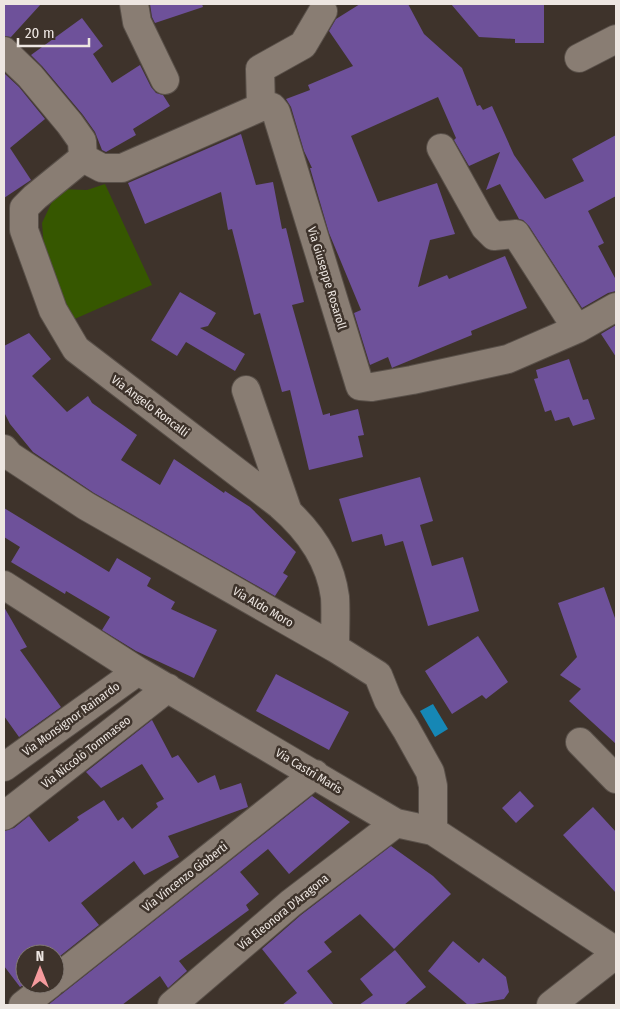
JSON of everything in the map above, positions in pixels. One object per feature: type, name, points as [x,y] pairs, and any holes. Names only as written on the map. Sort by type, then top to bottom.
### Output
[{"type":"street","points":[[134,4],[137,22],[165,80]]},
{"type":"street","points":[[4,51],[30,76],[70,124],[82,141],[83,158],[102,168],[122,168],[261,106],[260,69],[303,45],[323,11]]},
{"type":"street","points":[[579,58],[616,39]]},
{"type":"street","name":"Via Giuseppe Rosaroll","points":[[261,106],[272,107],[276,112],[360,386],[372,387],[412,380],[508,359],[577,329],[616,307]]},
{"type":"street","points":[[441,148],[485,227],[494,236],[516,234],[577,329]]},
{"type":"street","name":"Via Angelo Roncalli","points":[[83,158],[35,197],[14,209],[24,230],[53,310],[76,349],[288,512],[302,525],[324,557],[335,597],[335,648]]},
{"type":"street","points":[[246,390],[288,512]]},
{"type":"street","name":"Via Aldo Moro","points":[[4,449],[10,456],[86,506],[335,648],[378,675],[388,700],[430,772],[434,786],[433,831]]},
{"type":"street","name":"Via Castri Maris","points":[[4,585],[138,671],[316,774],[396,823],[433,831],[616,952]]},
{"type":"street","name":"Via Monsignor Rainardo","points":[[4,767],[138,671]]},
{"type":"street","name":"Via Niccolò Tommaseo","points":[[4,816],[168,688]]},
{"type":"street","points":[[580,742],[616,779]]},
{"type":"street","name":"Via Vincenzo Gioberti","points":[[65,972],[316,774]]},
{"type":"street","name":"Via Eleonora D'Aragona","points":[[172,1005],[291,903],[396,823]]},
{"type":"street","points":[[551,1005],[616,952]]},
{"type":"street","points":[[23,1005],[37,994]]},
{"type":"green space","points":[[105,184],[152,285],[70,321],[44,248],[42,223],[58,189],[87,190]]},
{"type":"water","points":[[433,704],[448,729],[435,737],[420,711]]},
{"type":"building","points":[[4,4],[41,4],[11,37],[4,36]]},
{"type":"building","points":[[150,4],[202,4],[203,7],[155,23]]},
{"type":"building","points":[[360,4],[408,4],[424,34],[462,68],[477,106],[480,105],[483,110],[492,106],[514,155],[545,199],[584,181],[572,159],[616,135],[616,196],[588,211],[604,243],[598,246],[616,280],[616,291],[608,293],[582,308],[529,226],[519,219],[500,184],[486,190],[500,152],[469,166],[454,140],[456,138],[438,97],[351,136],[378,202],[437,183],[455,234],[430,240],[418,287],[447,275],[449,279],[505,256],[527,308],[471,331],[472,335],[392,368],[388,357],[370,365],[354,313],[361,310],[329,233],[310,168],[312,168],[304,151],[291,107],[286,99],[310,90],[308,85],[353,66],[329,31],[336,19]]},
{"type":"building","points":[[451,4],[544,4],[544,43],[515,43],[515,39],[479,37]]},
{"type":"building","points":[[82,18],[103,46],[93,54],[112,83],[140,65],[151,87],[156,93],[163,95],[170,106],[133,129],[136,135],[106,152],[102,150],[95,132],[83,115],[31,55]]},
{"type":"building","points":[[4,75],[19,87],[45,119],[10,148],[31,180],[4,198]]},
{"type":"building","points":[[241,134],[256,185],[273,182],[282,229],[286,228],[304,302],[292,305],[323,415],[330,413],[330,416],[358,409],[364,435],[358,436],[363,457],[309,470],[290,390],[282,392],[260,313],[254,315],[232,229],[228,230],[221,192],[145,224],[128,183]]},
{"type":"building","points":[[180,292],[216,313],[208,326],[200,328],[245,354],[235,371],[186,342],[177,356],[151,340]]},
{"type":"building","points":[[616,325],[616,357],[601,334]]},
{"type":"building","points":[[29,333],[51,359],[32,376],[67,412],[88,396],[92,403],[137,435],[121,460],[160,485],[174,459],[224,493],[225,491],[250,507],[296,552],[283,573],[288,576],[275,596],[94,493],[33,452],[10,424],[4,412],[4,346]]},
{"type":"building","points":[[569,359],[583,400],[588,399],[595,419],[573,426],[569,417],[555,421],[551,410],[545,412],[534,379],[538,378],[536,370]]},
{"type":"building","points":[[420,477],[433,521],[420,525],[432,566],[463,557],[479,611],[428,626],[403,541],[385,546],[382,534],[352,542],[339,499]]},
{"type":"building","points":[[4,508],[109,572],[117,558],[151,578],[147,586],[175,602],[171,609],[217,630],[194,678],[136,651],[102,630],[110,617],[66,591],[65,594],[11,562],[20,547],[4,537]]},
{"type":"building","points":[[604,587],[616,621],[616,744],[569,701],[581,689],[560,675],[577,657],[558,603]]},
{"type":"building","points":[[4,607],[27,647],[20,650],[61,707],[19,737],[4,716]]},
{"type":"building","points":[[478,636],[508,682],[486,699],[482,695],[452,714],[425,671]]},
{"type":"building","points":[[276,674],[349,712],[329,750],[256,711]]},
{"type":"building","points":[[152,720],[172,758],[178,755],[198,783],[215,775],[220,790],[241,783],[248,807],[168,836],[179,857],[144,875],[134,861],[81,903],[99,925],[65,952],[65,944],[15,944],[15,980],[4,966],[4,831],[14,828],[29,816],[49,842],[79,820],[77,817],[104,800],[118,821],[123,817],[132,829],[158,807],[156,803],[164,799],[142,764],[101,788],[86,772]]},
{"type":"building","points":[[520,791],[534,806],[516,823],[502,808]]},
{"type":"building","points":[[312,796],[350,822],[289,874],[268,849],[240,872],[259,894],[246,905],[249,910],[179,961],[187,971],[168,988],[160,976],[122,1005],[48,1005],[62,994],[65,994],[65,992]]},
{"type":"building","points":[[593,807],[616,832],[616,893],[563,835]]},
{"type":"building","points":[[391,846],[433,876],[451,894],[394,949],[360,914],[324,942],[332,952],[307,971],[334,1005],[282,1005],[297,993],[262,949],[301,915]]},
{"type":"building","points":[[453,941],[479,963],[483,958],[506,977],[509,992],[504,999],[468,1005],[428,971]]},
{"type":"building","points":[[395,950],[426,987],[404,1005],[359,1005],[373,995],[360,979]]}]
